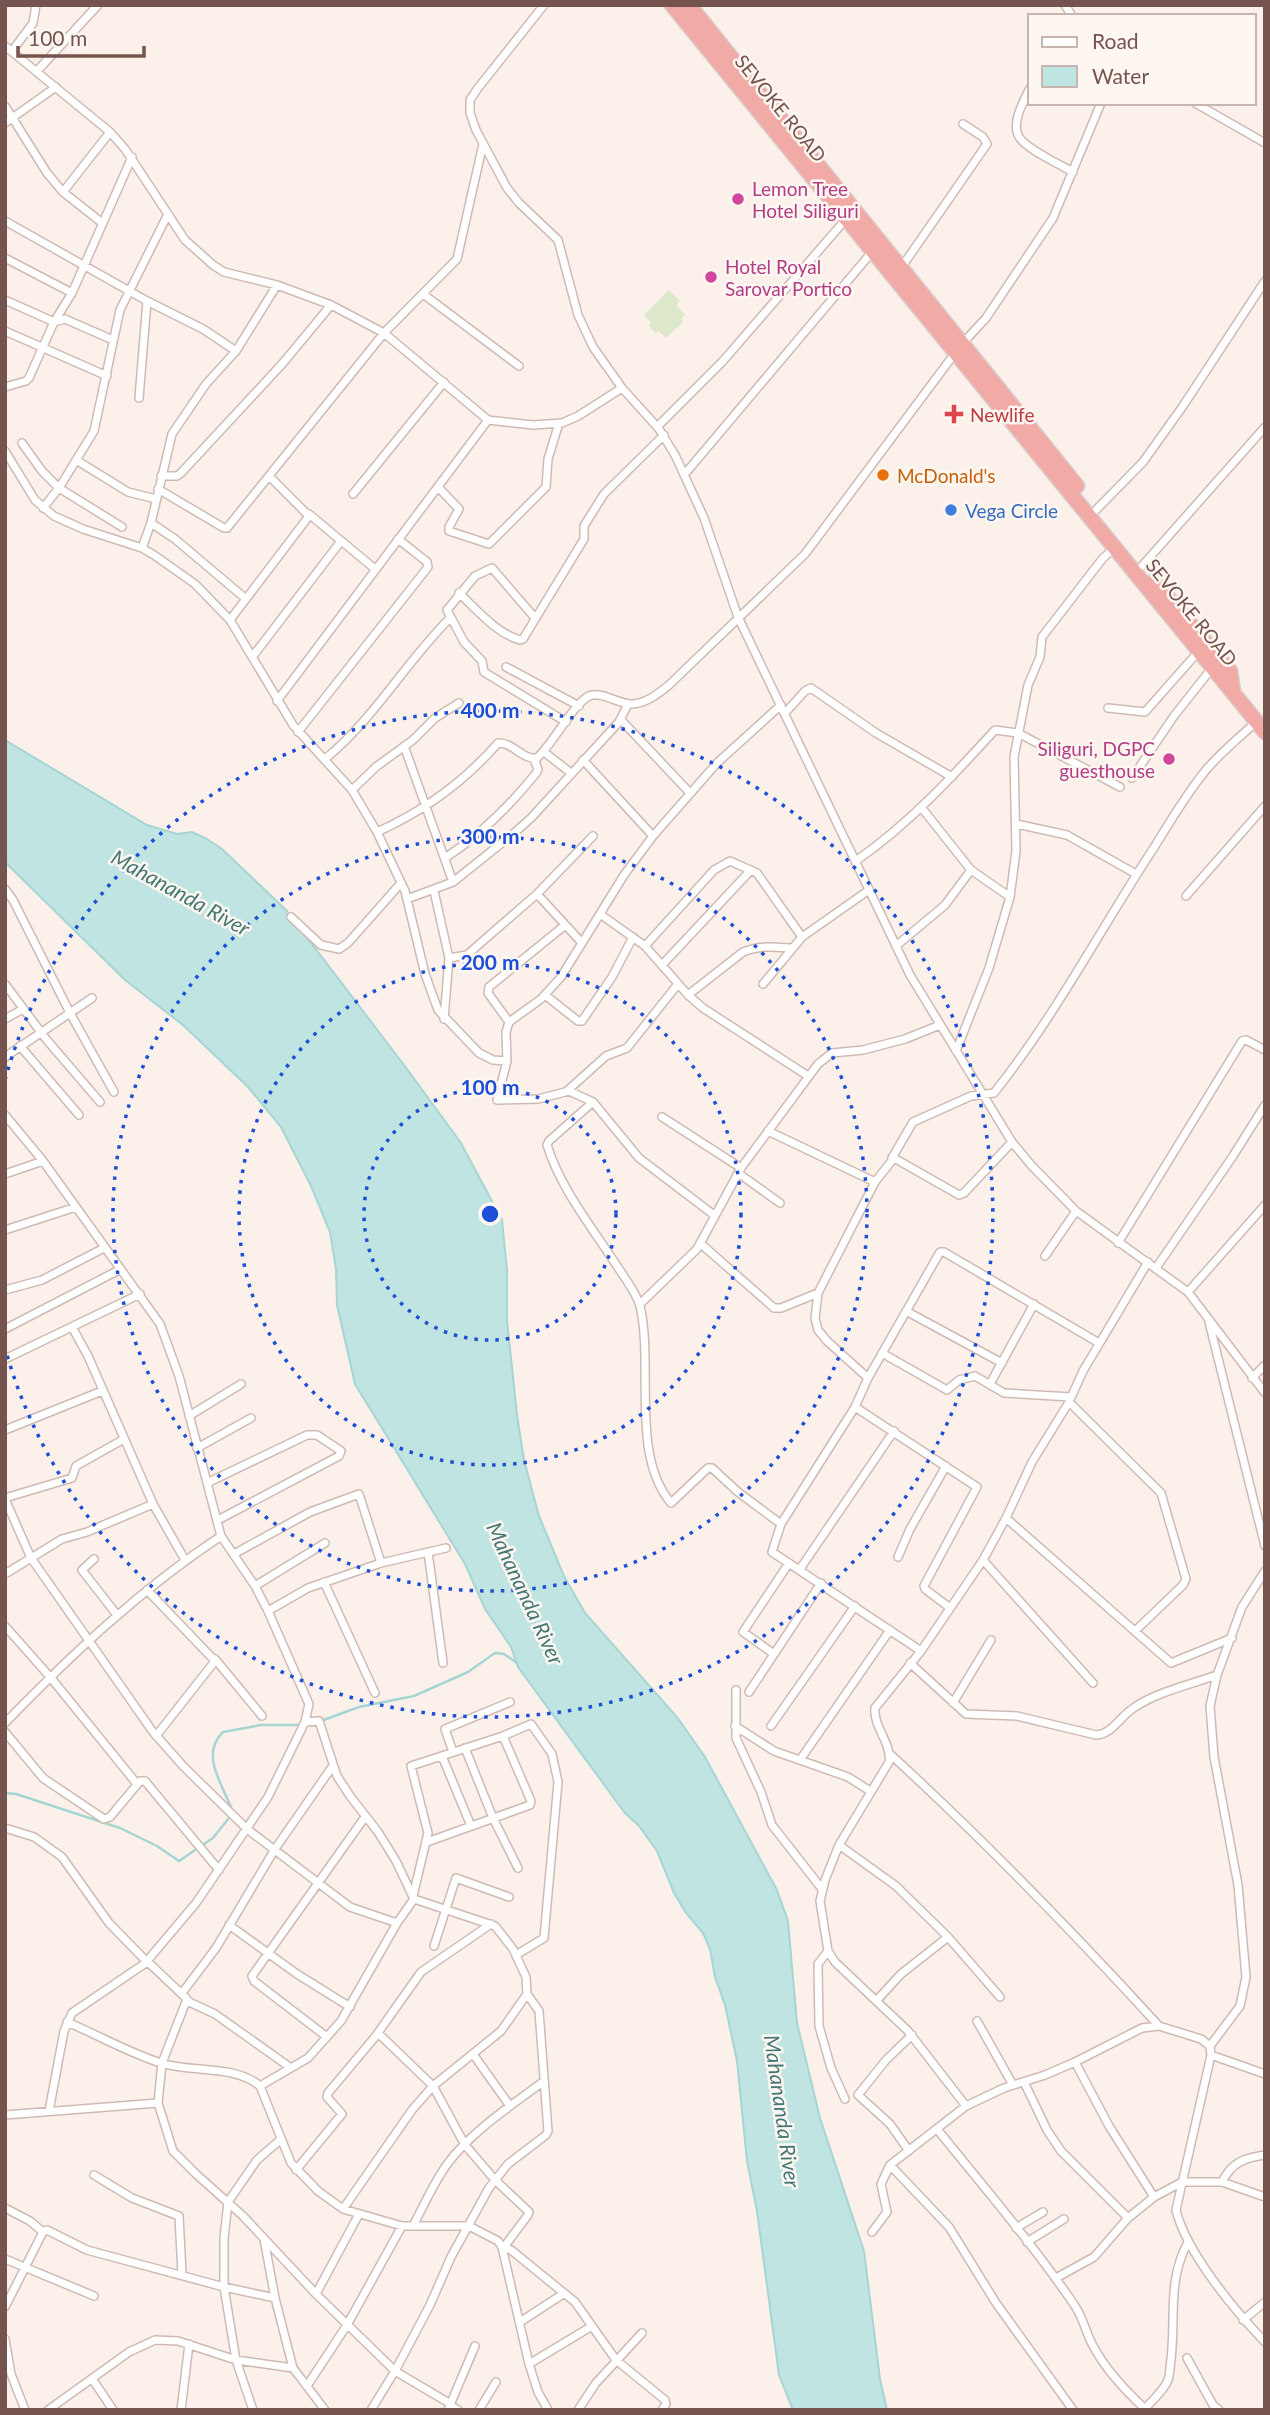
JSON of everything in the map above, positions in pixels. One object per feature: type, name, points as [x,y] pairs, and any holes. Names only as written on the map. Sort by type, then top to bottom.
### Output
[{"type":"highway","name":"SEVOKE ROAD","points":[[672,5],[872,252],[1096,510],[1230,671],[1233,692]]},
{"type":"highway","name":"SEVOKE ROAD","points":[[689,5],[901,269],[958,349],[1115,548],[1233,692]]},
{"type":"highway","points":[[1233,692],[1261,727]]},
{"type":"street","points":[[36,5],[33,23],[9,48],[110,132],[132,157],[185,240],[213,265],[224,272],[277,285],[331,305],[384,333],[488,420],[533,425],[559,423],[578,416],[622,388]]},
{"type":"street","points":[[37,71],[98,5]]},
{"type":"street","points":[[544,5],[478,88],[470,100],[470,113],[507,188],[558,240],[584,333],[622,388],[663,435],[684,475],[704,518],[738,617],[896,946],[940,1025],[1012,1142],[1076,1211],[1188,1292],[1265,1393]]},
{"type":"street","points":[[9,121],[56,87]]},
{"type":"street","points":[[1028,93],[1018,117],[1018,137],[1073,172]]},
{"type":"street","points":[[377,832],[426,806],[472,772],[498,743],[504,743],[529,759],[534,759],[544,752],[585,699],[593,695],[628,704],[643,701],[663,689],[805,554],[958,349],[986,318],[1034,248],[1053,218],[1100,105]]},
{"type":"street","points":[[1198,105],[1265,143]]},
{"type":"street","points":[[5,106],[9,121],[47,173],[63,191],[101,222]]},
{"type":"street","points":[[901,269],[987,144],[983,137],[963,124]]},
{"type":"street","points":[[63,191],[110,132]]},
{"type":"street","points":[[158,489],[226,528],[384,333],[458,256],[483,144]]},
{"type":"street","points":[[5,387],[26,382],[29,378],[54,322],[72,293],[101,222],[132,157]]},
{"type":"street","points":[[43,508],[59,488],[94,430],[121,307],[168,214]]},
{"type":"street","points":[[657,427],[723,361],[846,219]]},
{"type":"street","points":[[5,221],[147,301],[203,329],[236,351]]},
{"type":"street","points":[[684,475],[872,252]]},
{"type":"street","points":[[5,258],[72,293]]},
{"type":"street","points":[[1096,510],[1143,462],[1265,281]]},
{"type":"street","points":[[142,548],[151,523],[172,434],[206,384],[236,351],[277,285]]},
{"type":"street","points":[[423,294],[519,366]]},
{"type":"street","points":[[5,300],[54,322],[65,319],[113,340]]},
{"type":"street","points":[[139,398],[147,301]]},
{"type":"street","points":[[161,476],[177,476],[181,473],[283,363],[331,305]]},
{"type":"street","points":[[5,331],[107,376]]},
{"type":"street","points":[[353,494],[444,382]]},
{"type":"street","points":[[277,701],[488,420]]},
{"type":"street","points":[[439,487],[458,508],[449,531],[489,544],[546,487],[548,458],[559,423]]},
{"type":"street","points":[[1142,566],[1265,427]]},
{"type":"street","points":[[460,593],[490,623],[517,639],[523,639],[584,539],[584,526],[604,494],[663,435]]},
{"type":"street","points":[[22,443],[42,471],[59,488],[122,527]]},
{"type":"street","points":[[5,451],[28,490],[43,508],[83,529],[142,548],[195,584],[230,620],[298,732],[352,790],[377,832],[407,899],[425,974],[438,1010],[479,1053],[493,1060],[507,1061]]},
{"type":"street","points":[[76,460],[128,492],[156,499]]},
{"type":"street","points":[[269,476],[309,514],[375,569]]},
{"type":"street","points":[[230,620],[309,514]]},
{"type":"street","points":[[151,523],[175,539],[246,599]]},
{"type":"street","points":[[298,732],[428,567],[427,562],[398,540]]},
{"type":"street","points":[[253,656],[341,541]]},
{"type":"street","points":[[956,1051],[989,968],[1010,897],[1016,851],[1014,757],[1028,685],[1040,657],[1042,637],[1104,558],[1115,548]]},
{"type":"street","points":[[535,618],[492,568],[475,576],[447,612],[465,643],[482,660],[484,672],[566,722]]},
{"type":"street","points":[[325,759],[347,741],[366,720],[423,646],[450,618]]},
{"type":"street","points":[[1108,708],[1145,712],[1199,651]]},
{"type":"street","points":[[506,667],[579,706]]},
{"type":"street","points":[[1132,778],[1174,716],[1212,667]]},
{"type":"street","points":[[785,713],[811,688],[876,733],[952,777]]},
{"type":"street","points":[[352,790],[435,718],[458,703]]},
{"type":"street","points":[[407,899],[453,882],[513,834],[619,722],[628,704]]},
{"type":"street","points":[[714,1214],[639,1158],[593,1102],[572,1091],[538,1099],[497,1100],[507,1061],[506,1032],[509,1022],[545,995],[561,977],[624,875],[653,836],[717,763],[781,705]]},
{"type":"street","points":[[619,722],[690,793]]},
{"type":"street","points":[[868,1378],[843,1357],[818,1330],[815,1318],[818,1293],[875,1182],[913,1122],[982,1093],[994,1093],[1021,1059],[1064,995],[1136,874],[1199,778],[1261,727]]},
{"type":"street","points":[[857,860],[887,839],[921,807],[995,730],[1018,733],[1120,787]]},
{"type":"street","points":[[404,746],[453,882]]},
{"type":"street","points":[[544,752],[571,773]]},
{"type":"street","points":[[445,858],[512,804],[538,771],[534,759]]},
{"type":"street","points":[[583,760],[653,836]]},
{"type":"street","points":[[1186,896],[1265,806]]},
{"type":"street","points":[[921,807],[971,870],[1010,897]]},
{"type":"street","points":[[1016,824],[1067,835],[1136,874]]},
{"type":"street","points":[[449,958],[467,955],[537,894],[593,836]]},
{"type":"street","points":[[645,946],[726,861],[733,861],[757,873],[802,937]]},
{"type":"street","points":[[662,965],[751,870]]},
{"type":"street","points":[[896,946],[945,905],[971,870]]},
{"type":"street","points":[[291,917],[321,945],[339,949],[348,943],[401,883]]},
{"type":"street","points":[[5,889],[114,1092]]},
{"type":"street","points":[[763,984],[802,937],[869,890]]},
{"type":"street","points":[[434,891],[449,958],[444,1019]]},
{"type":"street","points":[[537,894],[582,943]]},
{"type":"street","points":[[5,905],[13,900]]},
{"type":"street","points":[[600,914],[645,946],[688,995],[722,1022],[793,1064],[808,1076]]},
{"type":"street","points":[[509,1022],[488,993],[489,987],[565,926]]},
{"type":"street","points":[[545,995],[578,1021],[582,1021],[633,937]]},
{"type":"street","points":[[688,995],[753,947],[791,948]]},
{"type":"street","points":[[5,984],[42,1034],[100,1102]]},
{"type":"street","points":[[567,1091],[606,1056],[627,1048],[678,984]]},
{"type":"street","points":[[5,1056],[42,1034],[92,998]]},
{"type":"street","points":[[5,1018],[23,1009]]},
{"type":"street","points":[[640,1304],[681,1266],[700,1243],[740,1170],[818,1064],[832,1053],[863,1050],[905,1039],[940,1025]]},
{"type":"street","points":[[1118,1243],[1242,1041],[1246,1040],[1265,1050]]},
{"type":"street","points":[[20,1046],[79,1115]]},
{"type":"street","points":[[593,1102],[549,1141],[547,1148],[569,1191],[640,1304],[646,1361],[649,1460],[669,1502],[672,1503],[711,1467],[738,1492],[781,1524]]},
{"type":"street","points":[[1156,1268],[1265,1105]]},
{"type":"street","points":[[5,1115],[44,1161],[160,1324],[178,1376],[221,1536],[255,1586],[309,1704],[305,1722],[268,1797],[196,1903],[147,1962],[72,2014],[67,2022],[49,2111]]},
{"type":"street","points":[[662,1117],[740,1170],[780,1203]]},
{"type":"street","points":[[768,1131],[875,1182]]},
{"type":"street","points":[[892,1158],[959,1195],[964,1193],[1012,1142]]},
{"type":"street","points":[[5,1174],[44,1161]]},
{"type":"street","points":[[1188,1292],[1265,1205]]},
{"type":"street","points":[[5,1230],[76,1207]]},
{"type":"street","points":[[1045,1256],[1076,1211]]},
{"type":"street","points":[[700,1243],[774,1308],[781,1308],[818,1293]]},
{"type":"street","points":[[5,1290],[42,1280],[104,1248]]},
{"type":"street","points":[[921,1651],[771,1551],[781,1524],[855,1407],[868,1378],[942,1251],[1099,1343]]},
{"type":"street","points":[[1148,1262],[1032,1462],[983,1560],[921,1651],[875,1708],[874,1717],[890,1754],[1069,1928],[1159,2026]]},
{"type":"street","points":[[5,1328],[121,1269]]},
{"type":"street","points":[[5,1359],[140,1294]]},
{"type":"street","points":[[990,1384],[1034,1304]]},
{"type":"street","points":[[906,1311],[1002,1363]]},
{"type":"street","points":[[1208,1318],[1265,1546]]},
{"type":"street","points":[[72,1327],[153,1504],[185,1560]]},
{"type":"street","points":[[882,1353],[947,1390],[959,1380],[974,1376],[1006,1393],[1070,1399],[1161,1493],[1186,1579],[1183,1585],[1135,1630]]},
{"type":"street","points":[[1252,1378],[1265,1365]]},
{"type":"street","points":[[189,1416],[241,1384]]},
{"type":"street","points":[[5,1430],[102,1391]]},
{"type":"street","points":[[855,1407],[975,1484],[978,1489],[924,1586],[950,1608]]},
{"type":"street","points":[[197,1448],[251,1418]]},
{"type":"street","points":[[800,1569],[894,1431]]},
{"type":"street","points":[[206,1483],[307,1435],[317,1435],[341,1451],[340,1456],[218,1520]]},
{"type":"street","points":[[124,1439],[76,1466],[72,1478],[5,1498],[31,1558],[156,1736],[231,1815],[355,1910],[397,1923]]},
{"type":"street","points":[[898,1557],[910,1529],[946,1466]]},
{"type":"street","points":[[234,1554],[310,1511],[359,1494],[381,1563]]},
{"type":"street","points":[[5,1574],[66,1537],[88,1532],[153,1504]]},
{"type":"street","points":[[1006,1518],[1172,1663],[1232,1638]]},
{"type":"street","points":[[5,1723],[89,1639],[185,1560],[221,1536]]},
{"type":"street","points":[[255,1586],[324,1543]]},
{"type":"street","points":[[268,1612],[308,1588],[324,1582],[381,1563],[446,1548]]},
{"type":"street","points":[[428,1552],[443,1663]]},
{"type":"street","points":[[94,1559],[82,1570],[117,1615]]},
{"type":"street","points":[[983,1560],[1093,1683]]},
{"type":"street","points":[[774,1654],[743,1632],[789,1563]]},
{"type":"street","points":[[1265,1571],[1242,1607],[1217,1675],[1210,1706],[1210,1731],[1238,1885],[1246,1977],[1240,2006],[1210,2046],[1211,2055],[1176,2210],[1188,2242],[1243,2320],[1265,2342]]},
{"type":"street","points":[[324,1582],[375,1693]]},
{"type":"street","points":[[749,1692],[821,1583]]},
{"type":"street","points":[[147,1590],[215,1659],[262,1716]]},
{"type":"street","points":[[771,1726],[855,1606]]},
{"type":"street","points":[[5,1626],[137,1784]]},
{"type":"street","points":[[800,1760],[890,1630]]},
{"type":"street","points":[[953,1703],[991,1640]]},
{"type":"street","points":[[156,1736],[212,1668],[215,1659]]},
{"type":"street","points":[[909,1663],[963,1712],[971,1715],[1017,1716],[1102,1735],[1136,1706],[1217,1675]]},
{"type":"street","points":[[736,1690],[736,1738],[761,1792],[772,1825],[822,1889]]},
{"type":"street","points":[[453,1752],[444,1729],[510,1702]]},
{"type":"street","points":[[305,1722],[319,1721],[332,1767],[342,1787],[378,1832],[413,1897],[491,1924],[513,1949],[526,1977],[527,1994],[539,2011],[548,2131],[508,2164],[495,2180],[452,2257],[395,2371],[371,2410]]},
{"type":"street","points":[[260,2086],[308,2058],[327,2037],[350,2007],[413,1897],[428,1833],[411,1766],[503,1736],[528,1724],[532,1725],[552,1754],[558,1782],[544,1938],[516,1955]]},
{"type":"street","points":[[735,1726],[774,1751],[848,1777],[870,1791]]},
{"type":"street","points":[[5,1732],[43,1778],[104,1819],[110,1817],[137,1784],[145,1781],[219,1870]]},
{"type":"street","points":[[427,1842],[529,1806],[531,1803],[503,1736]]},
{"type":"street","points":[[465,1748],[493,1818],[518,1868]]},
{"type":"street","points":[[890,1754],[889,1762],[839,1845],[822,1889],[820,1901],[828,1951],[835,1962],[912,2035],[966,2106]]},
{"type":"street","points":[[442,1756],[471,1826]]},
{"type":"street","points":[[182,1993],[216,1948],[275,1849],[332,1767]]},
{"type":"street","points":[[327,2037],[254,1981],[253,1974],[320,1884],[365,1817]]},
{"type":"street","points":[[5,1828],[34,1837],[62,1857],[109,1923],[182,1993],[187,2001],[215,2014],[291,2068]]},
{"type":"street","points":[[839,1845],[896,1886],[948,1937],[1000,1997]]},
{"type":"street","points":[[434,1946],[457,1878],[509,1897]]},
{"type":"street","points":[[296,2171],[342,2115],[328,2094],[378,2033],[421,1972],[491,1924]]},
{"type":"street","points":[[229,1925],[268,1954],[350,2007]]},
{"type":"street","points":[[877,2000],[901,1974],[948,1937]]},
{"type":"street","points":[[828,1951],[818,1964],[819,2026],[831,2068],[845,2099]]},
{"type":"street","points":[[343,2209],[385,2146],[433,2086],[500,2031],[527,1994]]},
{"type":"street","points":[[187,2001],[162,2063],[158,2103],[173,2151],[228,2202],[395,2371],[449,2407],[458,2410]]},
{"type":"street","points":[[977,2021],[1013,2085]]},
{"type":"street","points":[[67,2022],[162,2063],[227,2073],[249,2079],[260,2086],[286,2155],[296,2171],[343,2209],[402,2226],[469,2226],[498,2241],[503,2247],[529,2364],[538,2392],[548,2410]]},
{"type":"street","points":[[872,2232],[887,2212],[881,2184],[890,2165],[966,2106],[1075,2062],[1142,2028],[1159,2026],[1201,2039],[1210,2046]]},
{"type":"street","points":[[378,2033],[433,2086],[465,2145],[495,2180],[529,2213],[503,2247]]},
{"type":"street","points":[[909,2151],[890,2124],[858,2095],[886,2060],[912,2035]]},
{"type":"street","points":[[473,2054],[510,2106]]},
{"type":"street","points":[[1211,2055],[1265,2074]]},
{"type":"street","points":[[1075,2062],[1109,2126],[1154,2197]]},
{"type":"street","points":[[413,2226],[442,2171],[465,2145],[544,2081]]},
{"type":"street","points":[[1024,2082],[1047,2130],[1061,2151],[1128,2218]]},
{"type":"street","points":[[5,2115],[158,2103]]},
{"type":"street","points":[[937,2129],[999,2203],[1056,2278],[1078,2310],[1100,2357],[1144,2409],[1166,2385],[1169,2376],[1173,2347],[1175,2274],[1188,2242]]},
{"type":"street","points":[[253,2410],[236,2360],[224,2287],[224,2238],[228,2202],[257,2160],[280,2140]]},
{"type":"street","points":[[1222,2182],[1237,2162],[1246,2157],[1265,2155]]},
{"type":"street","points":[[890,2165],[949,2227],[996,2303],[1073,2410]]},
{"type":"street","points":[[94,2175],[132,2198],[179,2216],[181,2274]]},
{"type":"street","points":[[1056,2278],[1094,2257],[1128,2218],[1154,2197],[1182,2182],[1222,2182],[1265,2197]]},
{"type":"street","points":[[5,2208],[30,2221],[43,2232],[49,2231],[87,2250],[155,2270],[275,2298]]},
{"type":"street","points":[[1016,2228],[1043,2212]]},
{"type":"street","points":[[316,2294],[359,2214]]},
{"type":"street","points":[[1027,2242],[1064,2220]]},
{"type":"street","points":[[307,2386],[347,2325],[402,2226]]},
{"type":"street","points":[[5,2307],[43,2232]]},
{"type":"street","points":[[264,2238],[275,2298],[293,2368],[325,2410]]},
{"type":"street","points":[[503,2247],[511,2249],[575,2302],[616,2360],[665,2400],[666,2404],[662,2410]]},
{"type":"street","points":[[5,2259],[94,2296]]},
{"type":"street","points":[[520,2322],[563,2294]]},
{"type":"street","points":[[1243,2320],[1265,2302]]},
{"type":"street","points":[[529,2364],[592,2326]]},
{"type":"street","points":[[578,2410],[596,2383],[642,2333]]},
{"type":"street","points":[[5,2339],[11,2374],[25,2410]]},
{"type":"street","points":[[48,2410],[129,2352],[155,2340],[189,2344],[236,2360],[293,2368]]},
{"type":"street","points":[[181,2410],[189,2344]]},
{"type":"street","points":[[449,2407],[475,2346]]},
{"type":"street","points":[[1187,2358],[1213,2405],[1219,2410]]},
{"type":"street","points":[[93,2379],[113,2410]]},
{"type":"street","points":[[480,2410],[496,2382]]},
{"type":"green space","points":[[669,290],[680,301],[676,305],[685,315],[681,319],[683,322],[666,338],[649,326],[651,323],[644,315]]},
{"type":"water","name":"Mahananda River","points":[[5,740],[147,825],[177,834],[192,832],[205,838],[222,849],[286,910],[461,1143],[502,1220],[507,1270],[507,1320],[517,1415],[524,1460],[539,1516],[564,1576],[585,1613],[677,1717],[705,1757],[777,1890],[788,1921],[797,2023],[820,2118],[864,2251],[880,2379],[887,2410],[793,2410],[779,2375],[757,2211],[747,2161],[737,2061],[725,2005],[703,1933],[674,1893],[657,1851],[639,1826],[625,1813],[518,1667],[511,1647],[485,1609],[465,1564],[355,1384],[337,1305],[336,1269],[330,1232],[311,1186],[281,1127],[248,1087],[183,1025],[125,980],[5,862]]},
{"type":"waterway","points":[[321,1721],[359,1707],[414,1696],[468,1672],[495,1653],[504,1654],[517,1663]]},
{"type":"waterway","points":[[5,1793],[16,1794],[120,1828],[157,1846],[179,1861],[213,1838],[233,1813],[213,1762],[216,1741],[223,1732],[261,1725],[301,1725]]},
{"type":"place","name":"Lemon Tree Hotel Siliguri","points":[[738,199]]},
{"type":"place","name":"Hotel Royal Sarovar Portico","points":[[711,277]]},
{"type":"place","name":"Newlife","points":[[954,414]]},
{"type":"place","name":"McDonald's","points":[[883,475]]},
{"type":"place","name":"Vega Circle","points":[[951,510]]},
{"type":"place","name":"Siliguri, DGPC guesthouse","points":[[1169,759]]}]
